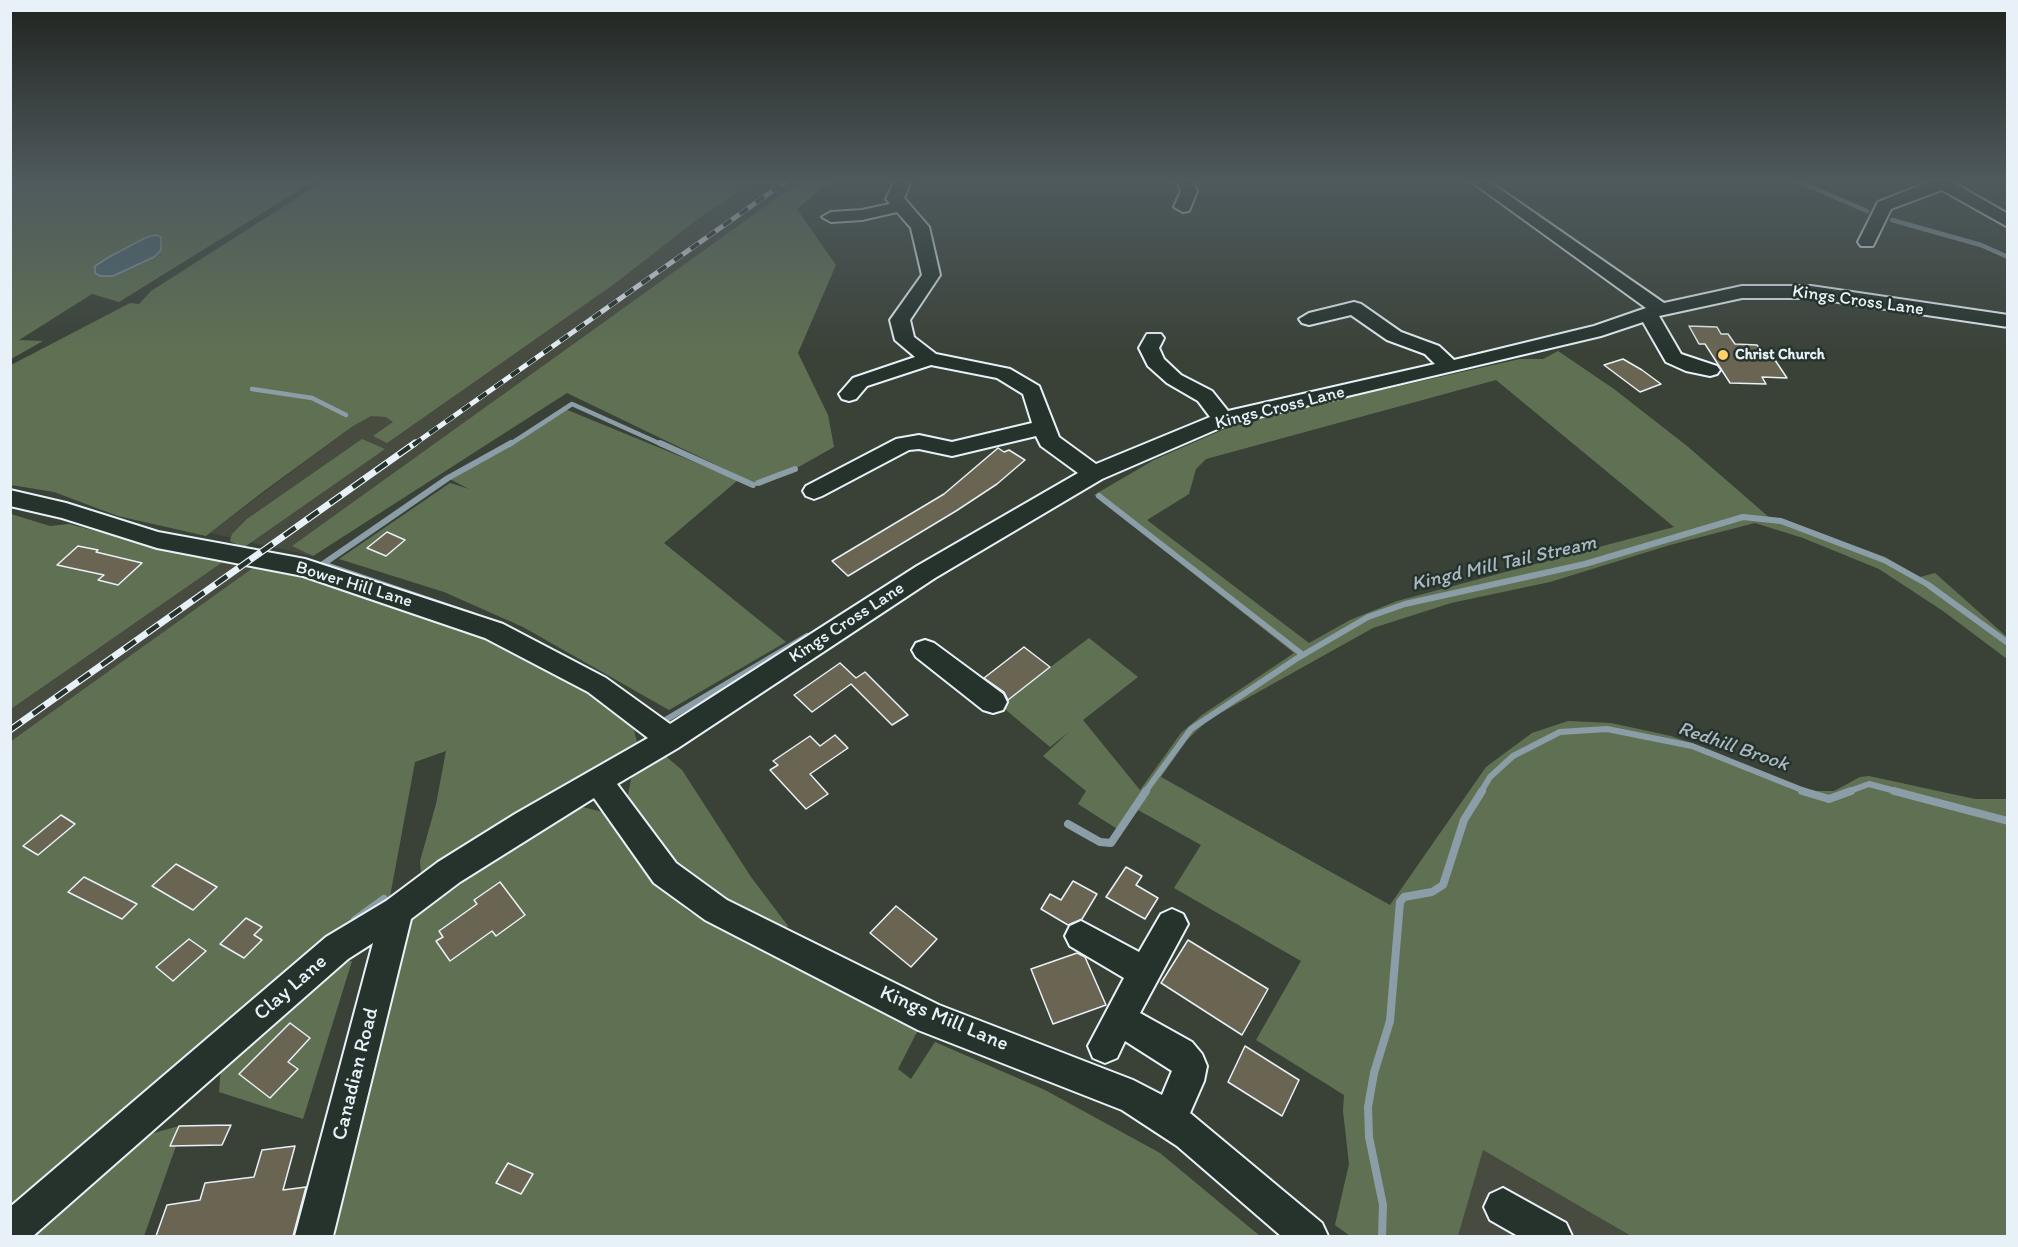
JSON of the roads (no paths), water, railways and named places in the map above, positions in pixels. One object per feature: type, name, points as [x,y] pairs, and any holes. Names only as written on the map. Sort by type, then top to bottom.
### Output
[{"type":"street","points":[[923,238],[931,275],[900,320],[905,340],[930,359],[1003,373],[1032,391],[1049,441],[1094,474]]},
{"type":"street","points":[[1556,238],[1654,311],[1656,324],[1673,358],[1710,370]]},
{"type":"street","points":[[1867,242],[1869,238]]},
{"type":"street","name":"Kings Cross Lane","points":[[599,781],[668,740],[919,576],[1094,474],[1223,420],[1602,330],[1654,311],[1742,292],[1780,290],[1851,297],[1928,311],[2007,321]]},
{"type":"street","points":[[1309,319],[1354,308],[1394,336],[1432,350],[1450,367]]},
{"type":"street","points":[[1154,338],[1149,348],[1155,362],[1174,379],[1205,396],[1223,420]]},
{"type":"street","points":[[855,388],[930,359]]},
{"type":"street","points":[[814,490],[904,444],[919,442],[952,449],[1044,428]]},
{"type":"street","name":"Bower Hill Lane","points":[[10,498],[66,511],[158,540],[305,568],[494,631],[597,685],[651,724],[668,740]]},
{"type":"street","points":[[925,650],[993,702]]},
{"type":"street","name":"Clay Lane","points":[[10,1232],[337,948],[397,911],[449,872],[525,823],[599,781]]},
{"type":"street","name":"Kings Mill Lane","points":[[599,781],[665,873],[716,910],[930,1018],[1115,1089],[1169,1118],[1224,1160],[1310,1236]]},
{"type":"street","name":"Canadian Road","points":[[314,1236],[397,911]]},
{"type":"street","points":[[1169,1118],[1187,1081],[1190,1066],[1180,1054],[1112,1032],[1173,924]]},
{"type":"street","points":[[1082,936],[1144,973]]},
{"type":"street","points":[[1503,1207],[1553,1236]]},
{"type":"water","points":[[145,238],[161,238],[161,250],[154,257],[113,276],[100,276],[95,273],[95,266]]},
{"type":"waterway","points":[[1957,238],[1981,245],[2008,257]]},
{"type":"waterway","points":[[252,389],[312,398],[346,415]]},
{"type":"waterway","points":[[509,445],[572,404],[663,445]]},
{"type":"waterway","points":[[473,615],[323,564],[448,478],[511,443]]},
{"type":"waterway","points":[[660,443],[753,485]]},
{"type":"waterway","points":[[758,483],[795,469]]},
{"type":"waterway","points":[[1099,496],[1303,655]]},
{"type":"waterway","name":"Kingd Mill Tail Stream","points":[[1303,655],[1368,617],[1405,604],[1585,564],[1743,517],[1781,521],[1884,560],[1927,584],[2008,643]]},
{"type":"waterway","points":[[659,719],[662,722],[807,636]]},
{"type":"waterway","name":"Kingd Mill Tail Stream","points":[[1145,792],[1191,729],[1303,655]]},
{"type":"waterway","name":"Redhill Brook","points":[[1481,792],[1490,777],[1513,756],[1560,732],[1607,729],[1692,746],[1807,792]]},
{"type":"waterway","name":"Redhill Brook","points":[[1847,792],[1869,784],[1899,792]]},
{"type":"waterway","name":"Kingd Mill Tail Stream","points":[[1068,824],[1100,842],[1111,843],[1146,791]]},
{"type":"waterway","name":"Redhill Brook","points":[[1382,1236],[1383,1205],[1369,1137],[1368,1107],[1374,1073],[1390,1021],[1400,902],[1404,897],[1432,892],[1443,885],[1464,820],[1482,791]]},
{"type":"waterway","name":"Redhill Brook","points":[[1802,791],[1829,799],[1851,791]]},
{"type":"waterway","name":"Redhill Brook","points":[[1894,791],[2008,821]]},
{"type":"waterway","points":[[355,920],[384,899]]},
{"type":"railway","points":[[413,445],[706,238]]},
{"type":"railway","points":[[10,730],[415,443]]},
{"type":"place","name":"Christ Church","points":[[1723,355]]}]
